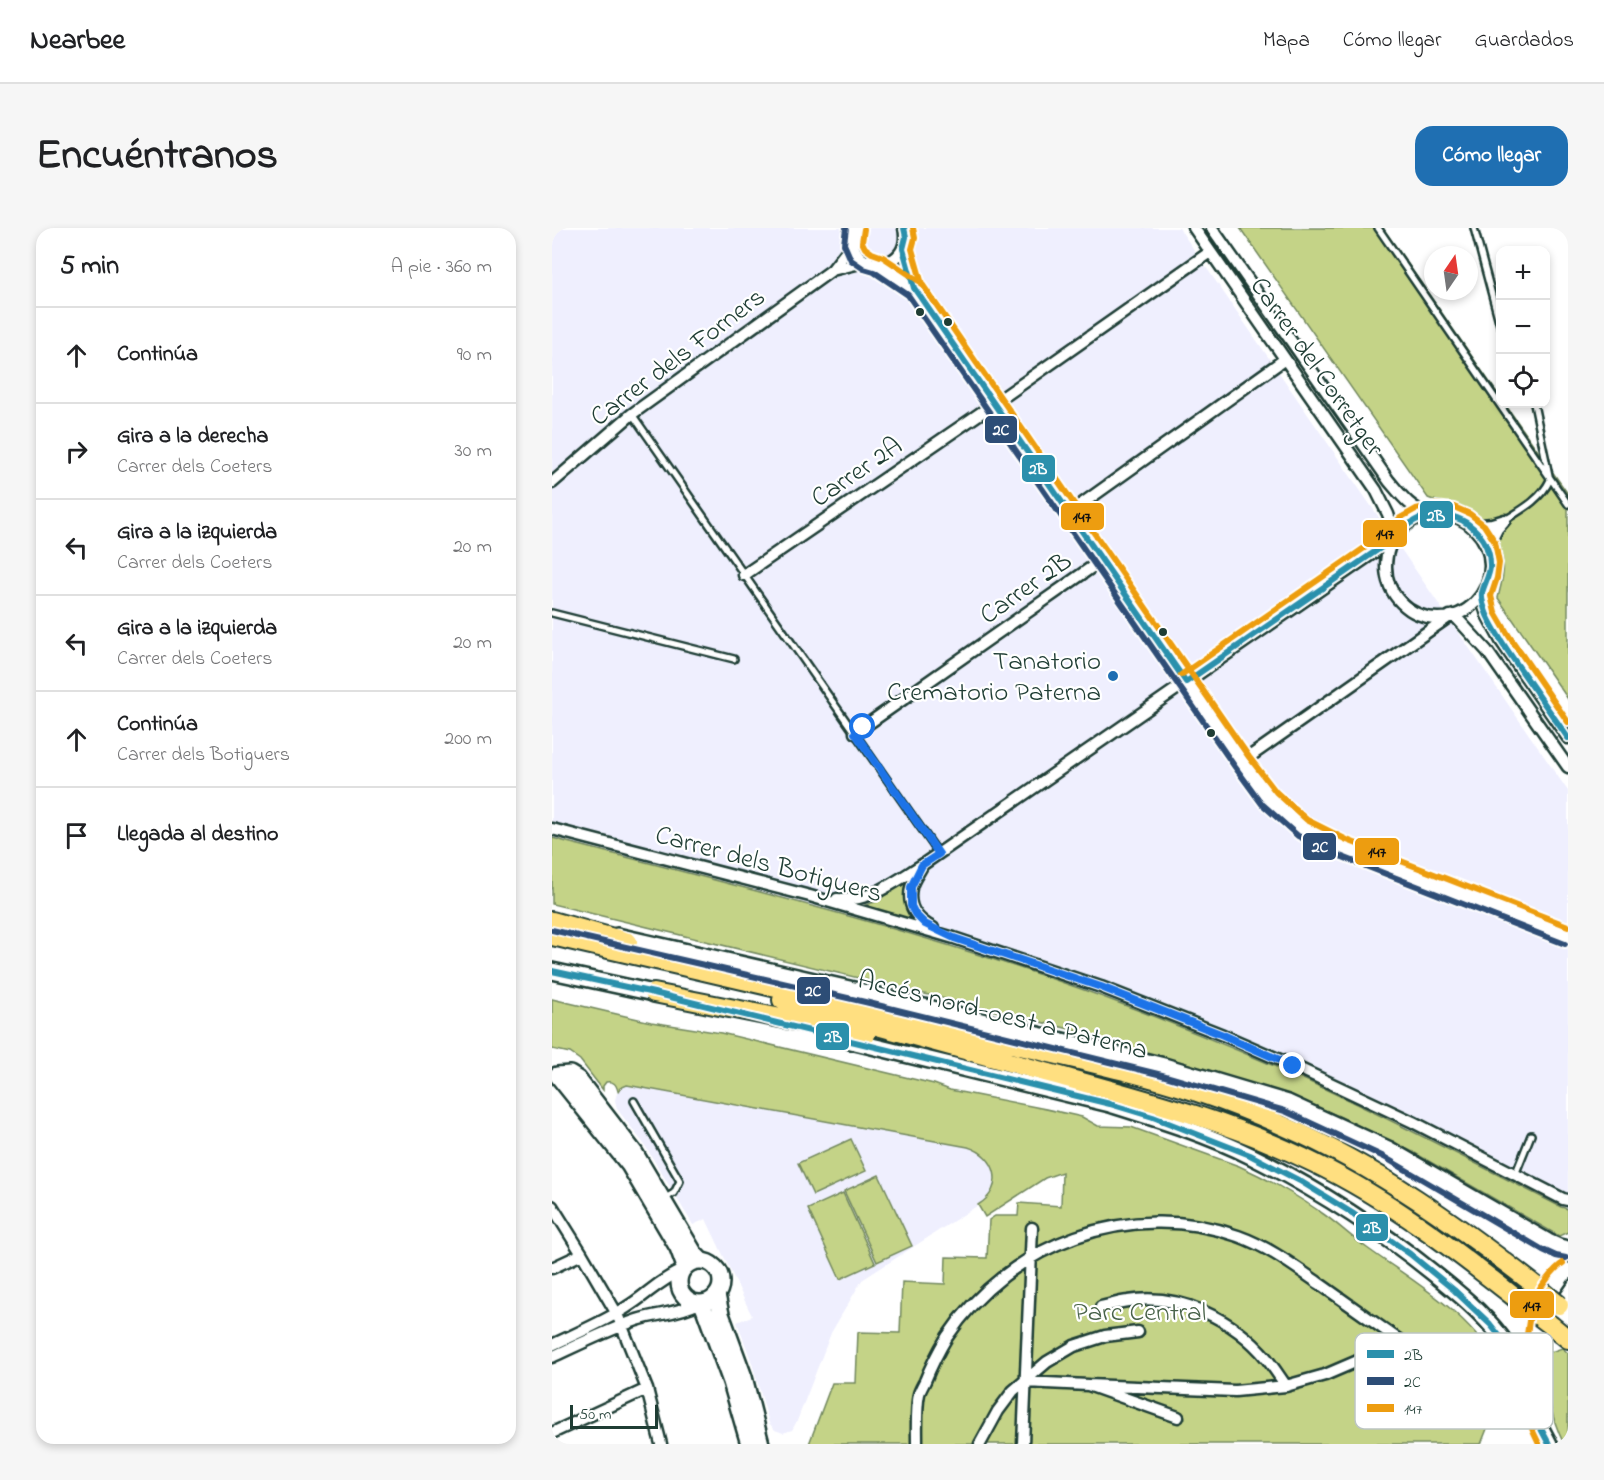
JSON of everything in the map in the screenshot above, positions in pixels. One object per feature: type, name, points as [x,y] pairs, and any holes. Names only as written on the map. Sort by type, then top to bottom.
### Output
[{"type":"main road","points":[[552,921],[864,1007]]},
{"type":"main road","name":"Accés nord-oest a Paterna","points":[[552,937],[864,1007],[1148,1077],[1198,1092],[1245,1110],[1332,1149],[1400,1188],[1448,1220],[1563,1309]]},
{"type":"main road","name":"Accés nord-oest a Paterna","points":[[552,937],[1146,1098],[1230,1126],[1314,1163],[1354,1184],[1446,1245],[1568,1339]]},
{"type":"main road","points":[[654,993],[859,1033],[1096,1086]]},
{"type":"street","points":[[855,228],[853,243],[858,254],[914,288]]},
{"type":"street","name":"Carrer del Corretger","points":[[1194,228],[1376,490],[1388,514],[1394,538]]},
{"type":"street","name":"Carrer del Corretger","points":[[1212,228],[1389,481],[1407,502],[1418,511],[1428,514]]},
{"type":"street","points":[[907,231],[903,249],[914,288],[1186,682],[1269,798],[1302,828],[1343,848],[1568,936]]},
{"type":"street","name":"Carrer dels Forners","points":[[552,483],[632,414],[832,270],[853,243]]},
{"type":"street","name":"Carrer dels Forners","points":[[832,270],[893,261],[903,249]]},
{"type":"street","name":"Carrer 2A","points":[[744,575],[994,404],[1210,252]]},
{"type":"street","points":[[1069,513],[1285,359]]},
{"type":"street","points":[[810,896],[848,900],[862,898],[877,892],[922,865],[1394,538],[1410,522],[1428,514],[1443,514],[1458,518],[1481,536],[1487,549],[1490,565],[1488,580],[1481,595],[1464,610],[1452,616],[1242,762]]},
{"type":"street","points":[[1471,526],[1505,520]]},
{"type":"street","points":[[1487,549],[1497,529],[1505,520]]},
{"type":"street","points":[[1394,538],[1386,556],[1386,573],[1391,590],[1402,603],[1416,613],[1433,617],[1452,616],[1487,651],[1568,767]]},
{"type":"street","name":"Carrer 2B","points":[[855,733],[1102,560]]},
{"type":"street","points":[[1481,595],[1487,615],[1501,642],[1568,738]]},
{"type":"street","name":"Carrer dels Botiguers","points":[[552,829],[810,896],[954,938],[1101,987],[1223,1035],[1293,1066],[1413,1122],[1568,1200]]},
{"type":"street","points":[[922,865],[911,887],[911,906],[925,924],[954,938]]},
{"type":"street","points":[[552,921],[867,993],[1164,1065],[1288,1103],[1388,1149],[1548,1242],[1568,1249]]},
{"type":"street","points":[[552,971],[654,993],[1110,1104],[1153,1117],[1250,1155],[1352,1213],[1410,1254],[1454,1290],[1497,1333]]},
{"type":"street","points":[[554,1075],[570,1074],[578,1079],[635,1153],[695,1254],[718,1271],[721,1283],[717,1295],[721,1314],[744,1377],[761,1444]]},
{"type":"street","points":[[554,1075],[629,1165],[678,1248],[683,1269],[678,1283],[683,1295],[693,1302],[701,1303],[708,1302],[717,1295]]},
{"type":"street","points":[[552,1206],[616,1314],[647,1389],[661,1444]]},
{"type":"street","points":[[917,1444],[919,1394],[936,1355],[959,1320],[987,1289],[1020,1263],[1058,1243],[1097,1230],[1132,1224],[1168,1223],[1203,1227],[1238,1236],[1270,1250],[1389,1333]]},
{"type":"street","points":[[1023,1444],[1032,1228]]},
{"type":"street","points":[[552,1268],[582,1254]]},
{"type":"street","points":[[552,1345],[616,1314],[690,1263],[702,1261]]},
{"type":"street","points":[[1537,1333],[1542,1304],[1563,1274],[1568,1271]]},
{"type":"street","points":[[1101,1307],[1129,1300],[1164,1300],[1207,1313],[1240,1333],[1267,1359],[1286,1386]]},
{"type":"street","points":[[552,1357],[621,1325],[686,1310],[701,1303]]},
{"type":"street","points":[[701,1303],[731,1382],[749,1444]]},
{"type":"street","points":[[980,1444],[998,1411],[1013,1391],[1047,1362],[1074,1347],[1106,1336],[1138,1332]]},
{"type":"street","points":[[1025,1382],[1235,1391],[1286,1386],[1324,1375],[1355,1362]]},
{"type":"street","points":[[1088,1385],[1178,1417]]},
{"type":"street","points":[[552,1433],[647,1389]]},
{"type":"street","points":[[1534,1444],[1538,1429]]},
{"type":"street","points":[[1541,1429],[1549,1444]]},
{"type":"lane","points":[[1377,228],[1568,504]]},
{"type":"lane","points":[[1474,228],[1496,310]]},
{"type":"lane","points":[[1505,520],[1529,505],[1545,491],[1550,480],[1535,408]]},
{"type":"lane","points":[[632,414],[939,854]]},
{"type":"lane","points":[[552,613],[734,660]]},
{"type":"lane","points":[[634,1101],[680,1181],[674,1193],[663,1200]]},
{"type":"lane","points":[[1515,1175],[1531,1135]]},
{"type":"shaded area","points":[[552,228],[1179,228],[1568,791],[1568,1223],[1270,1078],[552,854]]},
{"type":"shaded area","points":[[627,1085],[968,1147],[978,1150],[992,1164],[994,1183],[991,1192],[983,1202],[862,1280],[831,1333],[792,1430],[783,1433],[775,1430],[769,1423],[752,1363],[737,1322],[752,1316],[706,1219],[693,1225],[644,1144],[617,1109],[615,1100],[617,1093],[620,1088]]},
{"type":"green space","points":[[1240,228],[1383,228],[1424,287],[1424,300],[1433,300],[1496,391],[1496,408],[1508,408],[1568,494],[1568,699],[1498,598],[1503,577],[1503,561],[1491,532],[1464,507],[1428,498]]},
{"type":"green space","points":[[552,838],[898,930],[1035,973],[1147,1014],[1315,1084],[1568,1209],[1568,1232],[1559,1236],[1413,1152],[1341,1117],[1291,1096],[1251,1083],[1107,1045],[1082,1032],[552,904]]},
{"type":"green space","points":[[904,883],[906,885],[905,902],[910,920],[862,906],[875,902]]},
{"type":"green space","name":"Parc Central","points":[[552,999],[651,1022],[721,1033],[934,1084],[950,1090],[1082,1117],[1098,1126],[1131,1127],[1239,1166],[1290,1192],[1325,1215],[1442,1302],[1475,1333],[1355,1333],[1355,1429],[1487,1429],[1481,1444],[809,1444],[832,1383],[856,1383],[858,1332],[900,1333],[902,1282],[945,1284],[946,1257],[987,1258],[989,1220],[995,1216],[1018,1216],[1019,1203],[1061,1206],[1062,1172],[1045,1178],[985,1217],[978,1205],[987,1198],[992,1190],[995,1182],[994,1173],[986,1157],[968,1147],[627,1085],[618,1091],[611,1082],[606,1082],[603,1090],[580,1060],[570,1053],[552,1049]]},
{"type":"green space","points":[[851,1139],[866,1171],[813,1195],[798,1163]]},
{"type":"green space","points":[[879,1175],[912,1246],[877,1262],[844,1191]]},
{"type":"green space","points":[[843,1193],[875,1263],[840,1279],[808,1209]]},
{"type":"green space","points":[[1562,1348],[1568,1353],[1568,1444],[1564,1444],[1553,1414],[1553,1351]]},
{"type":"transit line","name":"2C","points":[[846,228],[844,244],[851,260],[864,269],[874,272],[908,295],[1262,804],[1298,836],[1340,856],[1565,944]]},
{"type":"transit line","name":"2B","points":[[904,228],[906,237],[903,249],[914,288],[1186,682],[1392,540],[1414,521],[1427,516],[1443,515],[1470,525],[1482,539],[1487,548],[1490,567],[1482,595],[1487,615],[1503,644],[1568,738]]},
{"type":"transit line","name":"147","points":[[913,228],[915,238],[912,249],[922,284],[1249,757],[1276,792],[1307,820],[1347,840],[1568,926]]},
{"type":"transit line","name":"147","points":[[864,229],[862,242],[865,248],[919,281]]},
{"type":"transit line","name":"147","points":[[1181,675],[1386,533],[1400,518],[1416,509],[1434,505],[1454,507],[1470,514],[1484,525],[1495,542],[1499,563],[1491,596],[1495,612],[1568,722]]},
{"type":"transit line","name":"2C","points":[[552,930],[865,1002],[1162,1075],[1285,1111],[1384,1157],[1543,1250],[1566,1258]]},
{"type":"transit line","name":"2B","points":[[552,971],[654,993],[1110,1104],[1153,1117],[1250,1155],[1300,1181],[1352,1213],[1410,1254],[1454,1290],[1497,1333]]},
{"type":"transit line","name":"147","points":[[1528,1333],[1534,1299],[1551,1274],[1563,1263]]},
{"type":"transit line","name":"147","points":[[1532,1429],[1539,1444]]},
{"type":"transit line","name":"2B","points":[[1541,1429],[1549,1444]]},
{"type":"place","name":"Tanatorio Crematorio Paterna","points":[[1113,676]]},
{"type":"route","points":[[863,727],[855,733],[939,854],[922,865],[911,887],[911,906],[925,924],[954,938],[1101,987],[1223,1035],[1293,1066]]}]
